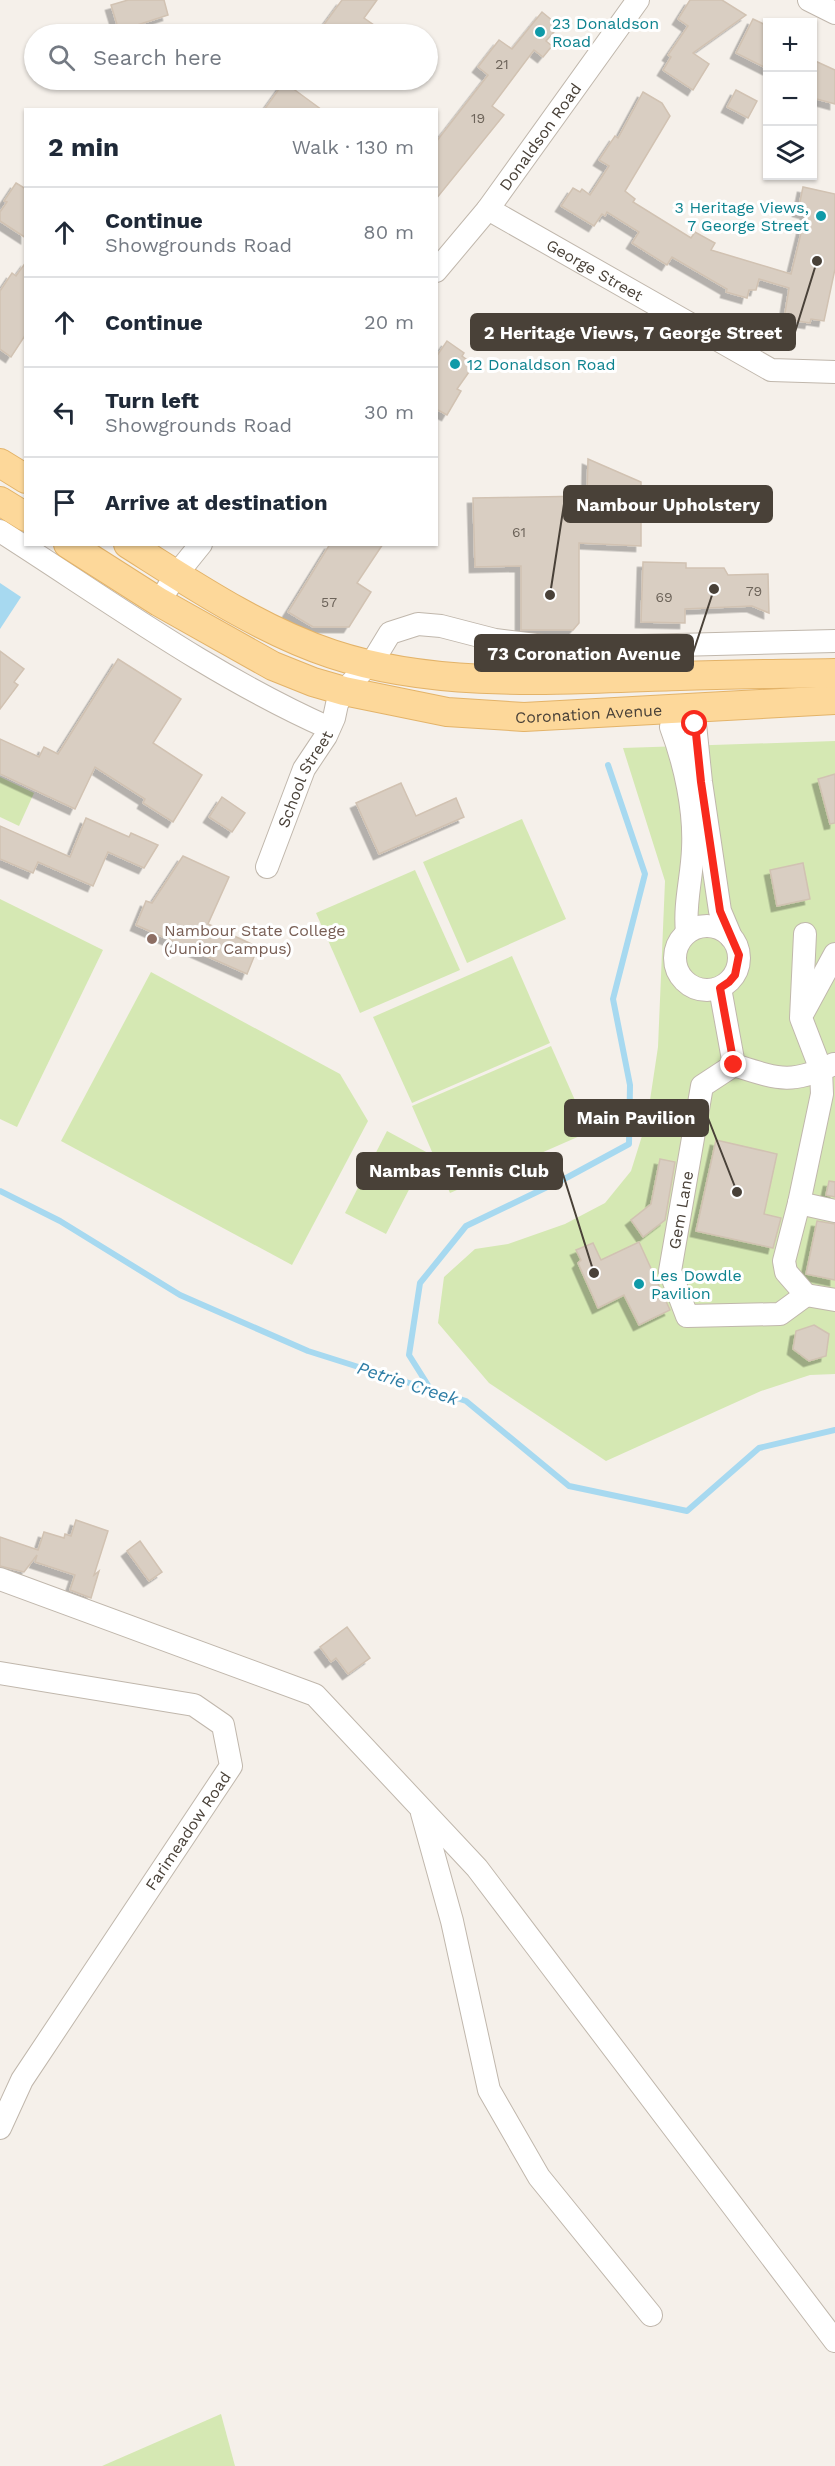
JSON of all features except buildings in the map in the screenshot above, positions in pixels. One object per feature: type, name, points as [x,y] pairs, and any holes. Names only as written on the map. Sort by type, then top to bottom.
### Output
[{"type":"main road","points":[[0,463],[24,478]]},
{"type":"main road","points":[[0,501],[24,516]]},
{"type":"main road","name":"Coronation Avenue","points":[[71,546],[159,602],[273,666],[313,682],[344,691],[447,712],[524,717],[835,700]]},
{"type":"main road","name":"Coronation Avenue","points":[[131,546],[176,575],[260,623],[331,654],[369,665],[424,673],[516,680],[835,673]]},
{"type":"street","name":"Donaldson Road","points":[[438,269],[488,209],[638,0]]},
{"type":"street","points":[[809,0],[835,13]]},
{"type":"street","name":"George Street","points":[[488,209],[771,370],[835,372]]},
{"type":"street","points":[[0,531],[229,678],[282,707],[329,728]]},
{"type":"street","points":[[159,602],[176,575],[199,546]]},
{"type":"street","points":[[344,691],[369,665],[390,633],[418,624],[495,640],[561,648],[835,641]]},
{"type":"street","points":[[681,675],[683,707],[695,724],[720,911],[731,937]]},
{"type":"street","name":"School Street","points":[[267,867],[304,769],[329,728],[344,691]]},
{"type":"street","points":[[683,707],[671,727],[678,746],[691,809],[694,848],[686,918],[687,932]]},
{"type":"street","points":[[705,926],[723,930],[731,937],[737,945],[738,965],[729,982],[710,991],[690,986],[676,970],[675,949],[687,932],[705,926]]},
{"type":"street","points":[[805,934],[801,1018],[828,1067],[784,1261],[786,1272],[806,1295],[835,1300]]},
{"type":"street","points":[[801,1018],[835,954]]},
{"type":"street","points":[[720,988],[734,1065],[772,1077],[800,1078],[828,1067]]},
{"type":"street","name":"Gem Lane","points":[[734,1065],[702,1086],[670,1271],[687,1316],[780,1314],[806,1295]]},
{"type":"street","points":[[799,1203],[835,1211]]},
{"type":"street","points":[[0,1579],[315,1695],[477,1868],[835,2341]]},
{"type":"street","name":"Farimeadow Road","points":[[0,1673],[194,1705],[223,1725],[231,1766],[22,2080],[0,2128]]},
{"type":"street","points":[[421,1808],[452,1921],[489,2090],[539,2176],[651,2315]]},
{"type":"street","points":[[0,2103],[22,2080]]},
{"type":"green space","points":[[835,741],[835,1374],[810,1375],[761,1391],[606,1461],[489,1383],[438,1323],[444,1277],[475,1249],[508,1244],[565,1224],[605,1203],[631,1171],[647,1120],[658,1047],[665,881],[623,748]]},
{"type":"green space","points":[[0,777],[34,793],[19,826],[0,817]]},
{"type":"green space","points":[[522,819],[566,919],[467,963],[423,862]]},
{"type":"green space","points":[[415,870],[460,970],[360,1013],[316,913]]},
{"type":"green space","points":[[0,899],[103,950],[17,1127],[0,1119]]},
{"type":"green space","points":[[512,956],[550,1043],[412,1103],[373,1017]]},
{"type":"green space","points":[[151,972],[340,1074],[368,1121],[292,1265],[61,1141]]},
{"type":"green space","points":[[551,1046],[589,1132],[450,1193],[412,1106]]},
{"type":"green space","points":[[387,1131],[428,1153],[386,1234],[345,1213]]},
{"type":"green space","points":[[221,2414],[235,2466],[102,2466]]},
{"type":"water","points":[[0,583],[21,597],[0,629]]},
{"type":"waterway","points":[[431,1390],[409,1355],[420,1283],[466,1226],[568,1177],[629,1144],[630,1085],[613,999],[645,874],[608,765]]},
{"type":"waterway","name":"Petrie Creek","points":[[0,1191],[60,1221],[180,1295],[308,1351],[466,1401],[569,1486],[687,1511],[759,1448],[835,1430]]},
{"type":"place","name":"23 Donaldson Road","points":[[540,32]]},
{"type":"place","name":"3 Heritage Views, 7 George Street","points":[[821,216]]},
{"type":"place","name":"2 Heritage Views, 7 George Street","points":[[817,261]]},
{"type":"place","name":"12 Donaldson Road","points":[[455,364]]},
{"type":"place","name":"73 Coronation Avenue","points":[[714,589]]},
{"type":"place","name":"Nambour Upholstery","points":[[550,595]]},
{"type":"place","name":"Nambour State College (Junior Campus)","points":[[152,939]]},
{"type":"place","name":"Main Pavilion","points":[[737,1192]]},
{"type":"place","name":"Nambas Tennis Club","points":[[594,1273]]},
{"type":"place","name":"Les Dowdle Pavilion","points":[[639,1284]]},
{"type":"route","points":[[695,724],[720,911],[737,945],[739,955],[735,975],[720,988],[734,1065]]}]
